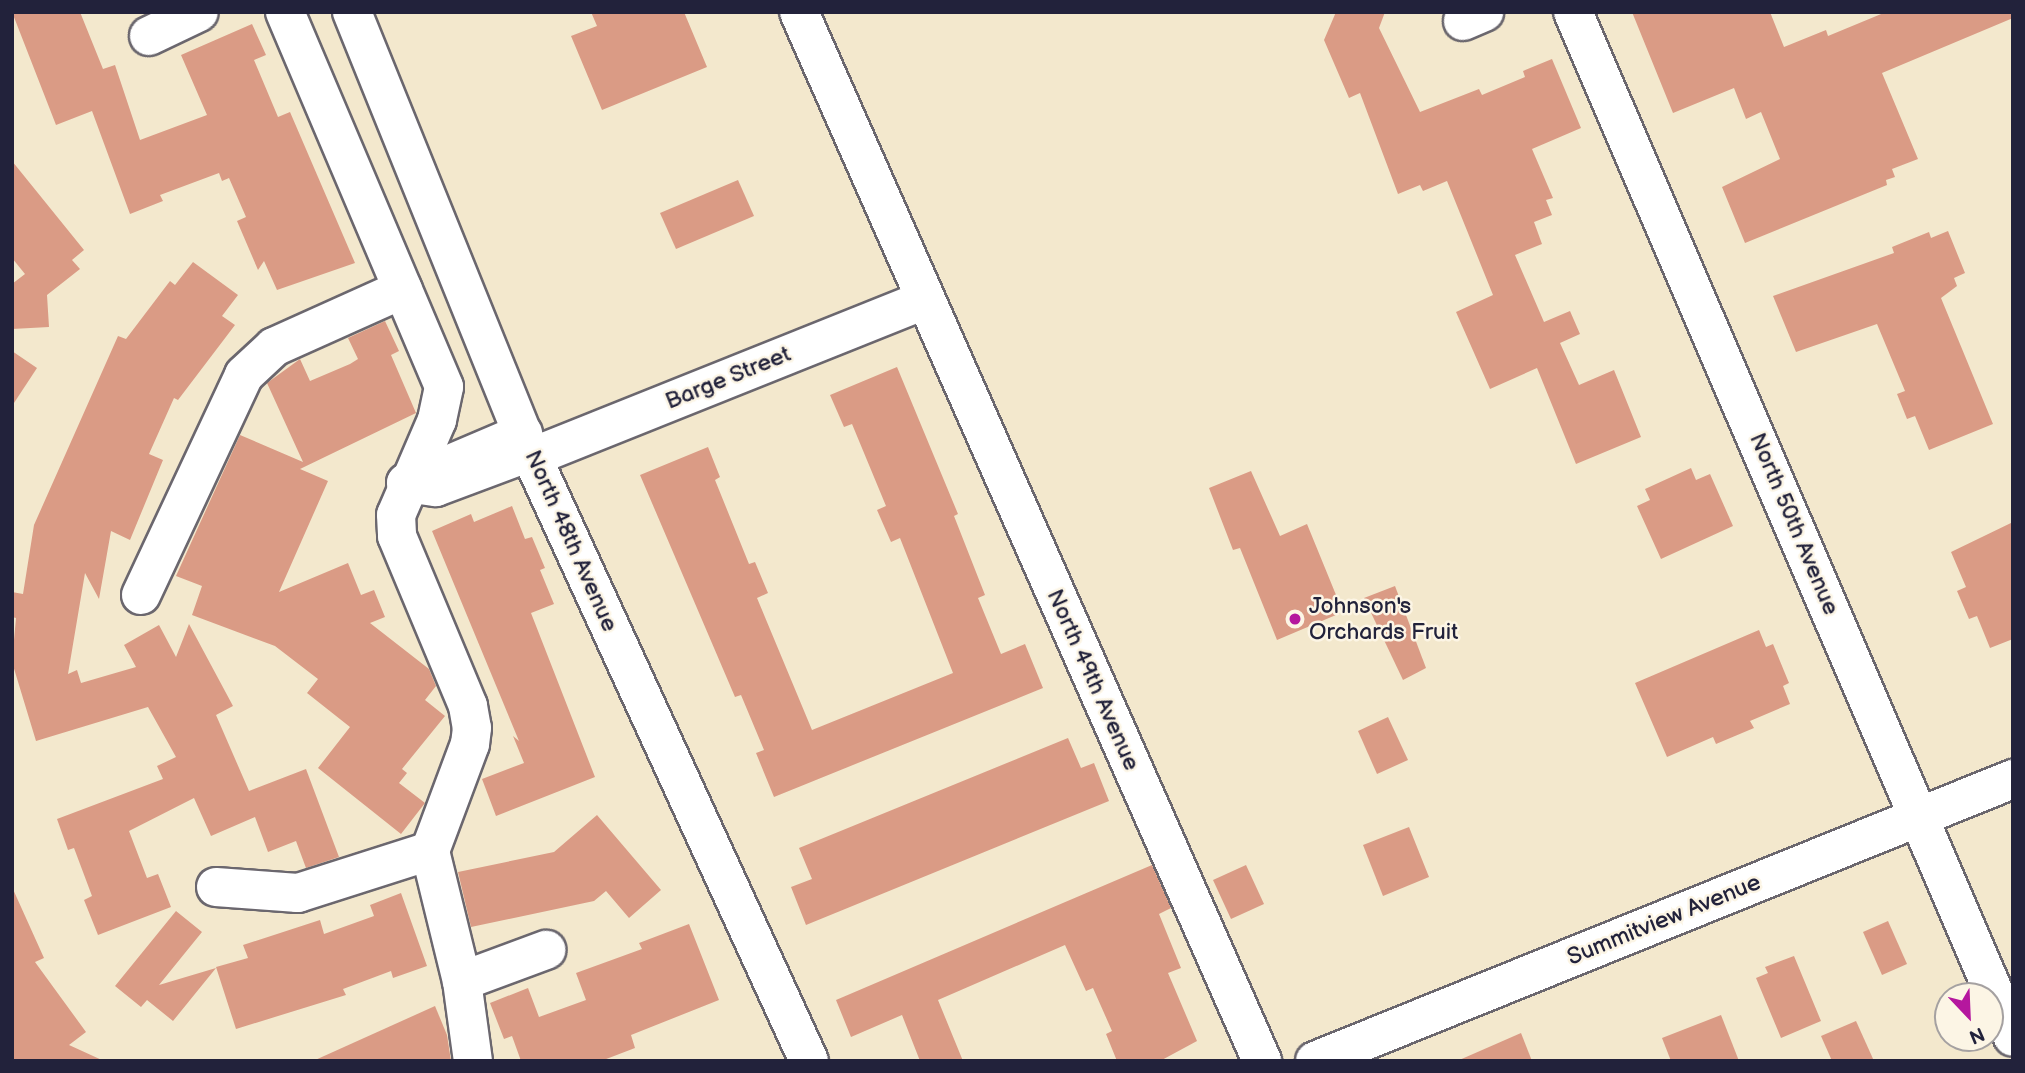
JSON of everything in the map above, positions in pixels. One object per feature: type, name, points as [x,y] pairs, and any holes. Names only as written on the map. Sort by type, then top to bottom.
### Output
[{"type":"street","points":[[149,36],[199,12]]},
{"type":"street","points":[[285,12],[444,387],[437,420],[407,483],[396,515],[397,537],[468,706],[472,728],[470,744],[430,851],[462,981],[473,1061]]},
{"type":"street","name":"North 48th Avenue","points":[[352,12],[527,445],[810,1061]]},
{"type":"street","name":"North 49th Avenue","points":[[799,12],[1262,1061]]},
{"type":"street","name":"North 50th Avenue","points":[[1573,12],[2013,1037]]},
{"type":"street","points":[[141,595],[244,375],[274,348],[402,289]]},
{"type":"street","name":"Barge Street","points":[[407,483],[527,445],[924,300]]},
{"type":"street","name":"Summitview Avenue","points":[[1315,1061],[2013,779]]},
{"type":"street","points":[[216,887],[298,893],[430,851]]},
{"type":"street","points":[[462,981],[546,950]]},
{"type":"building","points":[[12,12],[80,12],[103,69],[115,65],[140,140],[207,115],[181,55],[252,24],[266,55],[254,60],[278,117],[290,112],[355,263],[277,290],[264,261],[258,270],[237,221],[246,217],[229,178],[222,181],[219,173],[160,195],[163,201],[130,214],[92,111],[56,125]]},
{"type":"building","points":[[591,12],[684,12],[707,67],[602,110],[571,36],[597,26]]},
{"type":"building","points":[[1336,12],[1385,12],[1379,28],[1420,112],[1479,89],[1482,95],[1525,77],[1523,71],[1552,59],[1581,128],[1532,149],[1553,198],[1546,200],[1552,215],[1534,222],[1542,244],[1515,255],[1544,322],[1570,311],[1580,334],[1560,343],[1579,385],[1614,370],[1641,437],[1576,464],[1537,368],[1490,389],[1456,312],[1493,295],[1447,181],[1423,191],[1420,185],[1398,194],[1360,93],[1349,98],[1324,40]]},
{"type":"building","points":[[1632,12],[1770,12],[1784,47],[1826,30],[1828,36],[1886,12],[2013,12],[2013,18],[1882,73],[1918,159],[1892,169],[1895,177],[1886,180],[1887,185],[1745,243],[1722,187],[1780,159],[1761,112],[1746,119],[1734,88],[1673,113]]},
{"type":"building","points":[[12,161],[84,250],[72,260],[80,269],[47,295],[49,327],[12,329],[12,284],[25,274],[12,258]]},
{"type":"building","points":[[738,180],[754,216],[676,249],[660,213]]},
{"type":"building","points":[[1948,231],[1965,273],[1954,278],[1957,286],[1941,298],[1993,424],[1929,450],[1915,416],[1907,419],[1897,394],[1905,391],[1877,324],[1796,352],[1773,296],[1894,253],[1892,247],[1929,232],[1931,238]]},
{"type":"building","points":[[193,262],[238,295],[222,316],[235,325],[178,400],[174,398],[149,454],[163,460],[130,540],[111,531],[99,599],[85,573],[68,674],[77,670],[81,683],[136,667],[124,645],[159,625],[176,657],[189,624],[233,706],[216,715],[249,791],[306,769],[339,857],[306,868],[296,841],[268,852],[255,817],[211,836],[194,798],[129,831],[147,878],[158,874],[171,907],[98,935],[84,900],[92,896],[74,848],[68,850],[57,819],[163,779],[157,766],[176,757],[148,707],[36,741],[12,662],[16,618],[12,617],[12,592],[23,594],[34,525],[118,336],[126,339],[170,281],[175,285]]},
{"type":"building","points":[[385,321],[399,351],[391,355],[416,413],[300,469],[328,481],[279,592],[348,563],[361,595],[374,590],[385,617],[370,623],[429,669],[436,686],[425,700],[445,716],[402,769],[407,773],[399,783],[425,803],[401,834],[318,768],[350,727],[307,693],[318,679],[275,646],[192,615],[202,586],[176,576],[240,435],[303,462],[267,383],[300,359],[310,381],[350,364],[358,359],[348,338]]},
{"type":"building","points":[[12,351],[37,368],[12,406]]},
{"type":"building","points":[[897,367],[958,514],[954,516],[985,595],[978,598],[1001,654],[1025,644],[1043,688],[774,797],[756,753],[764,750],[741,695],[735,697],[640,475],[708,447],[720,477],[715,480],[749,564],[755,562],[768,593],[757,598],[812,730],[953,673],[900,538],[891,542],[877,510],[886,506],[852,424],[844,427],[830,395]]},
{"type":"building","points":[[1691,468],[1696,480],[1710,474],[1733,526],[1661,559],[1637,506],[1650,500],[1645,489]]},
{"type":"building","points":[[1251,471],[1280,536],[1307,524],[1343,612],[1277,640],[1240,548],[1233,550],[1209,488]]},
{"type":"building","points":[[512,506],[525,539],[532,537],[545,568],[540,570],[554,604],[531,613],[595,777],[496,816],[482,779],[524,763],[513,736],[519,741],[432,531],[471,514],[474,522]]},
{"type":"building","points":[[2013,522],[2013,639],[1990,648],[1977,616],[1969,619],[1957,591],[1966,587],[1951,552]]},
{"type":"building","points":[[1395,586],[1426,668],[1403,680],[1364,598]]},
{"type":"building","points":[[1759,630],[1766,647],[1773,644],[1789,683],[1783,686],[1790,704],[1750,721],[1754,728],[1716,744],[1713,737],[1667,757],[1635,683]]},
{"type":"building","points":[[1388,717],[1408,760],[1377,774],[1358,731]]},
{"type":"building","points":[[1068,738],[1081,768],[1094,763],[1109,801],[806,925],[791,887],[812,879],[799,848]]},
{"type":"building","points":[[597,815],[661,890],[629,918],[606,891],[594,901],[471,927],[458,872],[554,852]]},
{"type":"building","points":[[1409,827],[1429,877],[1383,896],[1363,845]]},
{"type":"building","points":[[1152,865],[1171,908],[1159,914],[1181,968],[1168,973],[1197,1041],[1160,1061],[1117,1061],[1106,1034],[1112,1031],[1093,988],[1086,991],[1065,945],[938,1000],[963,1061],[920,1061],[902,1015],[851,1037],[836,1000]]},
{"type":"building","points":[[1246,865],[1264,904],[1231,919],[1213,880]]},
{"type":"building","points":[[12,887],[44,958],[35,962],[86,1032],[69,1045],[104,1061],[12,1061]]},
{"type":"building","points":[[401,893],[427,966],[393,978],[391,971],[343,989],[346,995],[236,1029],[216,967],[248,958],[243,945],[320,920],[324,934],[374,916],[370,905]]},
{"type":"building","points":[[176,911],[202,932],[159,985],[216,968],[173,1021],[147,1000],[141,1007],[115,986]]},
{"type":"building","points":[[1888,921],[1907,964],[1882,975],[1863,932]]},
{"type":"building","points":[[689,924],[719,1000],[631,1035],[635,1048],[601,1061],[521,1061],[512,1036],[504,1039],[490,1003],[528,988],[539,1017],[586,1000],[576,973],[642,949],[639,943]]},
{"type":"building","points":[[1794,956],[1821,1021],[1781,1038],[1756,978],[1768,973],[1765,967]]},
{"type":"building","points":[[435,1006],[447,1035],[451,1061],[313,1061]]},
{"type":"building","points":[[1721,1015],[1739,1061],[1671,1061],[1662,1038]]},
{"type":"building","points":[[1856,1021],[1874,1061],[1832,1061],[1821,1036]]},
{"type":"building","points":[[1521,1033],[1532,1061],[1457,1061]]},
{"type":"place","name":"Johnson's Orchards Fruit","points":[[1295,619]]}]
